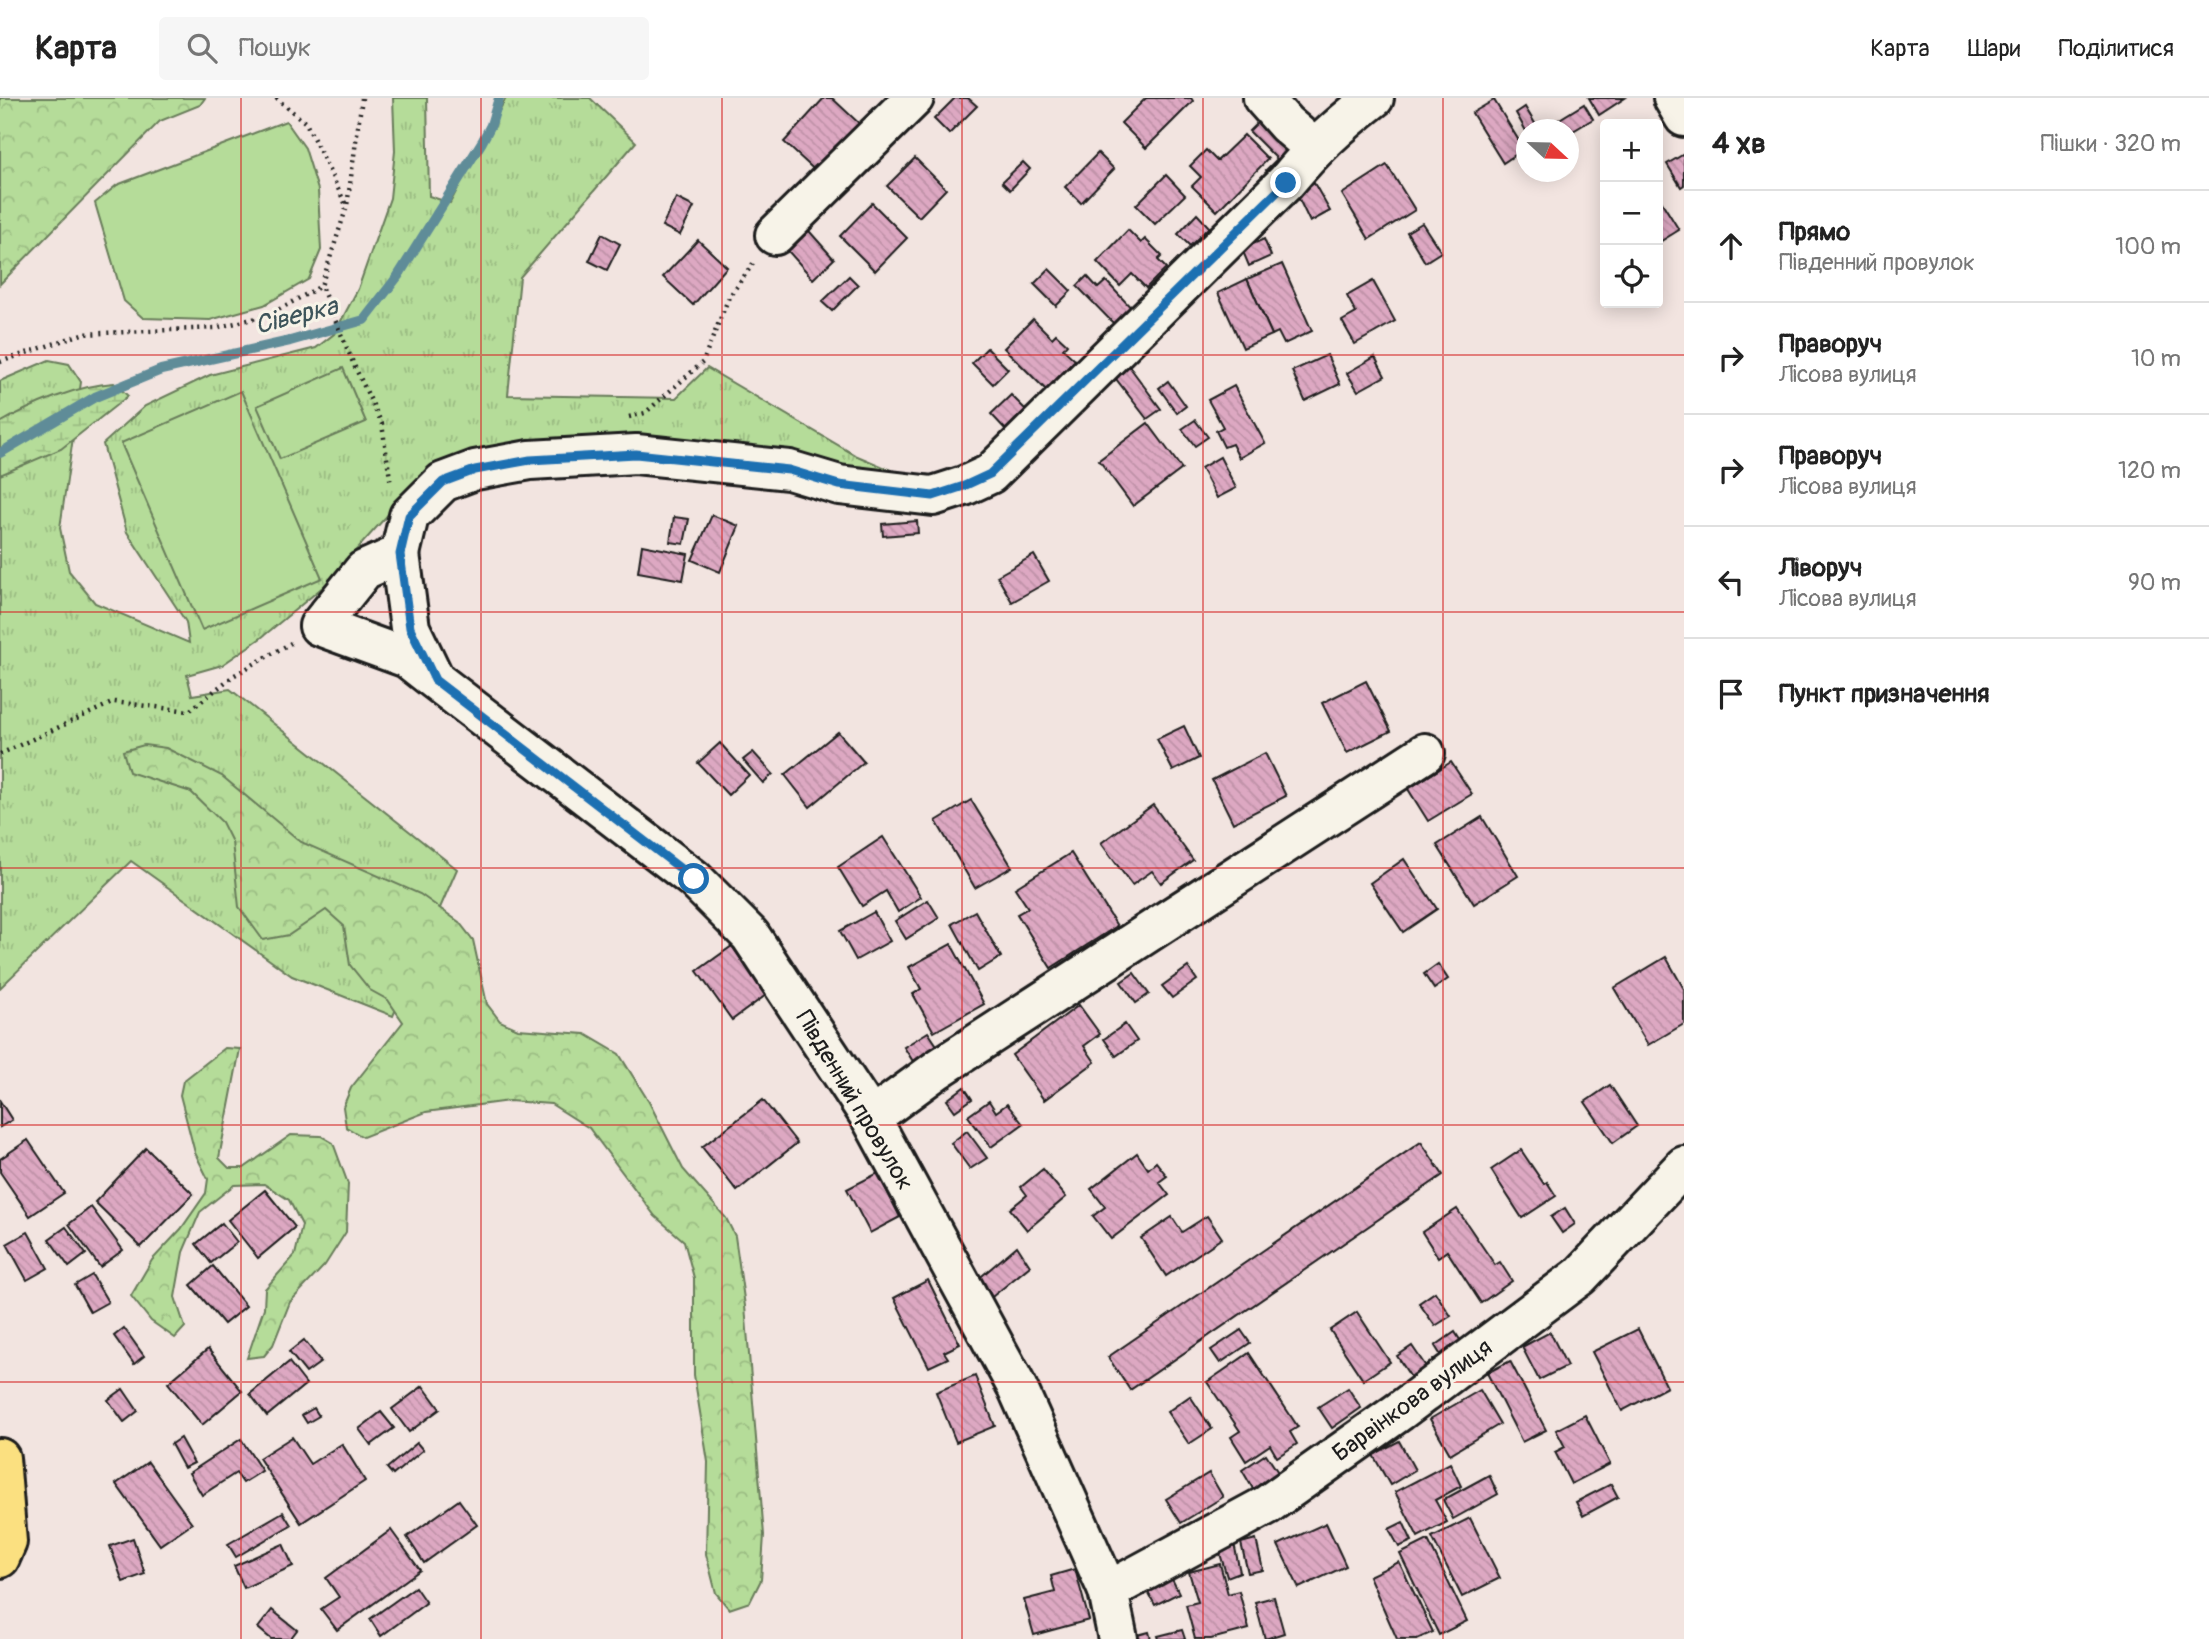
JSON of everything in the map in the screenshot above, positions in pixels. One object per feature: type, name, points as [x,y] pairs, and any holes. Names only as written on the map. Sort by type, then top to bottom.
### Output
[{"type":"main road","points":[[0,1458],[8,1542],[0,1558]]},
{"type":"street","points":[[775,235],[914,98]]},
{"type":"street","points":[[1263,98],[1286,124],[1314,148]]},
{"type":"street","points":[[319,626],[364,570],[402,545],[409,516],[443,482],[475,470],[530,460],[636,454],[789,470],[839,485],[933,496],[990,474],[1286,183],[1314,148],[1374,98]]},
{"type":"street","points":[[1673,98],[1684,117]]},
{"type":"street","name":"Південний провулок","points":[[402,545],[410,628],[435,680]]},
{"type":"street","name":"Південний провулок","points":[[319,626],[407,658],[694,879],[750,935],[871,1118],[1017,1387],[1108,1591],[1118,1639]]},
{"type":"street","points":[[871,1118],[938,1069],[1425,753]]},
{"type":"street","name":"Барвінкова вулиця","points":[[1108,1591],[1267,1505],[1400,1411],[1580,1276],[1684,1166]]},
{"type":"path","points":[[276,98],[306,123],[346,206]]},
{"type":"path","points":[[362,98],[346,206],[321,286],[382,424],[402,545]]},
{"type":"path","points":[[622,418],[645,413],[702,362],[729,297],[775,235]]},
{"type":"path","points":[[0,362],[82,334],[215,328],[269,315],[321,286]]},
{"type":"path","points":[[0,754],[114,702],[189,710],[233,676],[319,626]]},
{"type":"green space","points":[[0,98],[205,98],[200,105],[160,121],[0,284]]},
{"type":"green space","points":[[393,98],[427,98],[429,196],[450,203],[506,98],[590,98],[636,142],[520,277],[508,395],[676,398],[707,368],[855,455],[931,487],[700,448],[401,500],[324,586],[261,638],[222,665],[187,675],[192,695],[230,689],[457,869],[393,1016],[292,976],[131,861],[0,988],[0,381],[49,360],[69,364],[81,382],[60,528],[69,571],[95,603],[189,643],[186,622],[127,532],[103,444],[145,406],[210,375],[316,348],[334,334],[358,289],[390,198],[395,151]]},
{"type":"green space","points":[[286,121],[305,148],[318,190],[321,250],[309,279],[264,305],[210,320],[143,318],[124,301],[95,203],[117,185]]},
{"type":"green space","points":[[343,368],[366,422],[280,459],[257,406]]},
{"type":"green space","points":[[114,383],[128,396],[61,449],[0,475],[0,423],[55,397]]},
{"type":"green space","points":[[241,391],[322,578],[202,630],[121,443]]},
{"type":"green space","points":[[144,745],[166,748],[222,776],[301,842],[420,894],[459,922],[473,940],[487,1004],[500,1021],[518,1029],[585,1034],[619,1054],[649,1102],[683,1169],[726,1218],[735,1236],[745,1306],[764,1535],[761,1580],[750,1602],[729,1609],[716,1593],[706,1554],[708,1462],[694,1375],[694,1278],[684,1241],[655,1216],[589,1128],[551,1104],[509,1101],[426,1112],[363,1137],[346,1127],[343,1107],[351,1088],[403,1022],[388,1000],[370,990],[350,965],[344,926],[326,910],[289,935],[263,940],[239,907],[232,842],[222,822],[191,792],[129,772],[123,751]]},
{"type":"green space","points":[[225,1048],[240,1049],[219,1158],[229,1168],[244,1168],[291,1135],[321,1136],[333,1143],[348,1184],[346,1232],[325,1265],[290,1302],[273,1345],[264,1356],[247,1358],[264,1308],[265,1289],[295,1255],[302,1225],[289,1200],[264,1184],[234,1185],[200,1212],[183,1252],[175,1297],[185,1327],[175,1338],[151,1321],[131,1296],[152,1260],[181,1229],[206,1193],[208,1179],[195,1153],[180,1095],[183,1081]]},
{"type":"building","points":[[824,98],[832,98],[864,128],[820,175],[784,142]]},
{"type":"building","points":[[955,98],[968,98],[977,106],[949,134],[934,119]]},
{"type":"building","points":[[1146,98],[1191,98],[1193,101],[1146,148],[1121,123]]},
{"type":"building","points":[[1589,98],[1625,98],[1599,115]]},
{"type":"building","points":[[1494,100],[1516,136],[1516,154],[1503,163],[1472,113]]},
{"type":"building","points":[[1584,104],[1593,119],[1579,127],[1579,119],[1560,119]]},
{"type":"building","points":[[1525,107],[1532,119],[1519,119],[1516,113]]},
{"type":"building","points":[[1264,116],[1278,131],[1287,154],[1274,178],[1266,170],[1277,159],[1249,131]]},
{"type":"building","points":[[1244,135],[1268,159],[1217,211],[1192,186],[1201,177],[1190,166],[1206,150],[1217,161]]},
{"type":"building","points":[[1098,153],[1114,169],[1081,203],[1065,187]]},
{"type":"building","points":[[1684,154],[1684,185],[1681,187],[1667,164]]},
{"type":"building","points":[[915,158],[946,189],[919,217],[887,186]]},
{"type":"building","points":[[1023,162],[1030,169],[1010,190],[1002,182]]},
{"type":"building","points":[[1387,165],[1415,210],[1369,239],[1342,194]]},
{"type":"building","points":[[1166,175],[1185,195],[1155,224],[1136,205]]},
{"type":"building","points":[[1314,183],[1330,211],[1310,222],[1298,197]]},
{"type":"building","points":[[676,198],[694,207],[680,235],[662,226]]},
{"type":"building","points":[[872,203],[907,238],[875,271],[840,236]]},
{"type":"building","points":[[1663,204],[1679,230],[1663,240]]},
{"type":"building","points":[[1197,214],[1209,227],[1190,246],[1178,234]]},
{"type":"building","points":[[802,223],[834,259],[813,279],[781,243]]},
{"type":"building","points":[[1422,223],[1441,252],[1425,262],[1407,232]]},
{"type":"building","points":[[1128,230],[1141,243],[1145,239],[1162,256],[1158,260],[1166,268],[1146,288],[1132,274],[1120,286],[1097,262]]},
{"type":"building","points":[[602,234],[620,244],[607,270],[589,261]]},
{"type":"building","points":[[1264,239],[1271,256],[1249,266],[1242,249]]},
{"type":"building","points":[[698,240],[727,267],[693,305],[663,277]]},
{"type":"building","points":[[1282,264],[1312,331],[1284,344],[1278,332],[1272,335],[1247,279]]},
{"type":"building","points":[[1049,269],[1071,291],[1056,306],[1034,284]]},
{"type":"building","points":[[849,276],[858,285],[832,311],[822,302]]},
{"type":"building","points":[[1087,276],[1098,288],[1106,281],[1136,313],[1120,330],[1077,286]]},
{"type":"building","points":[[1247,279],[1272,335],[1243,348],[1218,293]]},
{"type":"building","points":[[1373,281],[1395,321],[1355,344],[1342,321],[1356,313],[1347,296]]},
{"type":"building","points":[[1033,319],[1052,338],[1056,334],[1067,344],[1063,349],[1075,360],[1046,390],[1004,348]]},
{"type":"building","points":[[987,348],[1008,369],[993,384],[972,363]]},
{"type":"building","points":[[1327,355],[1340,384],[1305,401],[1292,371]]},
{"type":"building","points":[[1375,357],[1385,376],[1358,391],[1347,373]]},
{"type":"building","points":[[1126,362],[1161,409],[1147,419],[1113,375]]},
{"type":"building","points":[[1168,381],[1186,406],[1177,413],[1159,388]]},
{"type":"building","points":[[1234,386],[1265,443],[1239,458],[1232,444],[1224,447],[1216,431],[1223,427],[1208,400]]},
{"type":"building","points":[[1011,395],[1027,411],[1007,431],[991,414]]},
{"type":"building","points":[[1195,420],[1208,437],[1195,446],[1182,429]]},
{"type":"building","points":[[1148,423],[1182,469],[1133,506],[1099,460]]},
{"type":"building","points":[[1220,457],[1236,488],[1217,498],[1201,468]]},
{"type":"building","points":[[712,515],[739,526],[720,572],[692,560]]},
{"type":"building","points":[[674,517],[689,519],[684,544],[670,542]]},
{"type":"building","points":[[917,521],[918,533],[883,536],[882,524]]},
{"type":"building","points":[[642,545],[688,554],[683,580],[638,572]]},
{"type":"building","points":[[1034,555],[1049,581],[1012,602],[997,576]]},
{"type":"building","points":[[1366,681],[1391,731],[1347,753],[1322,703]]},
{"type":"building","points":[[1184,726],[1199,758],[1173,771],[1157,739]]},
{"type":"building","points":[[838,732],[864,762],[810,807],[785,775]]},
{"type":"building","points":[[720,743],[749,775],[728,795],[698,763]]},
{"type":"building","points":[[753,752],[773,774],[763,783],[743,760]]},
{"type":"building","points":[[1265,753],[1286,796],[1233,823],[1212,780]]},
{"type":"building","points":[[1451,762],[1472,794],[1428,821],[1408,789]]},
{"type":"building","points":[[971,800],[1012,867],[975,888],[936,821]]},
{"type":"building","points":[[1153,805],[1193,860],[1161,883],[1152,871],[1132,885],[1101,843]]},
{"type":"building","points":[[1482,817],[1518,876],[1474,904],[1437,845]]},
{"type":"building","points":[[883,837],[921,897],[898,912],[886,891],[862,906],[838,867]]},
{"type":"building","points":[[1071,853],[1117,926],[1051,968],[1017,914],[1028,908],[1015,888]]},
{"type":"building","points":[[1404,859],[1437,909],[1403,932],[1370,883]]},
{"type":"building","points":[[928,900],[939,918],[906,939],[895,921]]},
{"type":"building","points":[[975,911],[1001,957],[978,971],[952,924]]},
{"type":"building","points":[[874,912],[890,941],[856,960],[840,931]]},
{"type":"building","points":[[951,944],[984,1004],[934,1032],[913,994],[921,989],[909,967]]},
{"type":"building","points":[[732,946],[766,995],[732,1020],[697,971]]},
{"type":"building","points":[[1666,957],[1684,989],[1684,1024],[1648,1045],[1614,988]]},
{"type":"building","points":[[1438,964],[1448,979],[1434,989],[1424,974]]},
{"type":"building","points":[[1188,967],[1197,980],[1172,998],[1162,986]]},
{"type":"building","points":[[1134,973],[1149,994],[1136,1003],[1121,982]]},
{"type":"building","points":[[1079,1005],[1100,1034],[1084,1046],[1095,1062],[1044,1100],[1012,1055]]},
{"type":"building","points":[[1125,1024],[1137,1041],[1116,1056],[1104,1039]]},
{"type":"building","points":[[928,1032],[938,1047],[914,1063],[904,1047]]},
{"type":"building","points":[[1610,1085],[1637,1126],[1613,1143],[1585,1102]]},
{"type":"building","points":[[964,1087],[972,1099],[955,1111],[947,1100]]},
{"type":"building","points":[[763,1100],[797,1143],[737,1191],[702,1147]]},
{"type":"building","points":[[0,1101],[12,1120],[0,1127]]},
{"type":"building","points":[[989,1101],[996,1112],[1007,1104],[1023,1124],[991,1147],[968,1116]]},
{"type":"building","points":[[967,1131],[987,1158],[970,1169],[951,1143]]},
{"type":"building","points":[[28,1140],[64,1193],[30,1216],[0,1172],[0,1159]]},
{"type":"building","points":[[1421,1142],[1443,1175],[1130,1390],[1108,1357]]},
{"type":"building","points":[[146,1148],[193,1194],[141,1247],[95,1202]]},
{"type":"building","points":[[1521,1150],[1544,1184],[1547,1182],[1556,1196],[1522,1218],[1491,1170]]},
{"type":"building","points":[[1137,1153],[1148,1169],[1156,1162],[1167,1176],[1159,1182],[1169,1195],[1111,1239],[1093,1216],[1105,1207],[1091,1189]]},
{"type":"building","points":[[1043,1169],[1066,1197],[1027,1230],[1010,1209],[1027,1195],[1021,1187]]},
{"type":"building","points":[[878,1173],[900,1217],[870,1233],[847,1189]]},
{"type":"building","points":[[265,1190],[295,1227],[258,1258],[228,1220]]},
{"type":"building","points":[[91,1207],[123,1250],[100,1267],[69,1224]]},
{"type":"building","points":[[1565,1208],[1575,1224],[1562,1233],[1551,1217]]},
{"type":"building","points":[[1457,1209],[1495,1265],[1500,1262],[1512,1281],[1481,1303],[1447,1251],[1438,1257],[1422,1232]]},
{"type":"building","points":[[1207,1216],[1222,1238],[1166,1276],[1141,1238],[1172,1217],[1182,1232]]},
{"type":"building","points":[[222,1223],[237,1242],[211,1263],[196,1244]]},
{"type":"building","points":[[66,1227],[86,1254],[69,1267],[49,1239]]},
{"type":"building","points":[[28,1232],[48,1268],[27,1280],[7,1244]]},
{"type":"building","points":[[1017,1246],[1030,1266],[987,1301],[976,1281]]},
{"type":"building","points":[[213,1266],[246,1306],[224,1324],[191,1285]]},
{"type":"building","points":[[92,1275],[108,1302],[90,1312],[75,1285]]},
{"type":"building","points":[[928,1280],[960,1344],[944,1352],[948,1358],[929,1367],[894,1298]]},
{"type":"building","points":[[1435,1292],[1451,1316],[1435,1326],[1419,1303]]},
{"type":"building","points":[[1357,1312],[1390,1362],[1363,1380],[1330,1330]]},
{"type":"building","points":[[124,1328],[144,1356],[134,1364],[114,1336]]},
{"type":"building","points":[[1638,1329],[1667,1387],[1622,1411],[1592,1352]]},
{"type":"building","points":[[1241,1330],[1250,1343],[1220,1363],[1211,1350]]},
{"type":"building","points":[[1455,1332],[1462,1343],[1442,1357],[1435,1346]]},
{"type":"building","points":[[1550,1332],[1567,1366],[1539,1380],[1522,1347]]},
{"type":"building","points":[[304,1340],[321,1362],[306,1373],[289,1352]]},
{"type":"building","points":[[1412,1346],[1427,1368],[1412,1379],[1397,1356]]},
{"type":"building","points":[[208,1349],[242,1391],[202,1425],[168,1383]]},
{"type":"building","points":[[1249,1353],[1298,1427],[1290,1432],[1297,1444],[1277,1457],[1270,1445],[1246,1461],[1231,1437],[1240,1431],[1207,1382]]},
{"type":"building","points":[[1510,1361],[1546,1430],[1522,1442],[1487,1373]]},
{"type":"building","points":[[289,1362],[306,1384],[267,1416],[250,1394]]},
{"type":"building","points":[[975,1376],[995,1426],[956,1442],[936,1392]]},
{"type":"building","points":[[423,1386],[440,1409],[409,1432],[392,1409]]},
{"type":"building","points":[[1348,1388],[1361,1408],[1332,1428],[1318,1407]]},
{"type":"building","points":[[123,1389],[138,1411],[124,1422],[108,1400]]},
{"type":"building","points":[[1480,1390],[1500,1424],[1450,1454],[1430,1419]]},
{"type":"building","points":[[1190,1396],[1212,1429],[1189,1444],[1167,1412]]},
{"type":"building","points":[[314,1408],[319,1416],[307,1423],[302,1415]]},
{"type":"building","points":[[381,1412],[394,1428],[371,1445],[359,1429]]},
{"type":"building","points":[[1585,1415],[1610,1464],[1571,1484],[1555,1452],[1565,1447],[1556,1430]]},
{"type":"building","points":[[292,1437],[310,1464],[342,1444],[365,1481],[301,1523],[259,1458]]},
{"type":"building","points":[[180,1438],[194,1463],[184,1468],[171,1444]]},
{"type":"building","points":[[241,1439],[262,1471],[243,1483],[236,1473],[202,1495],[189,1473]]},
{"type":"building","points":[[1399,1441],[1415,1470],[1390,1485],[1373,1455]]},
{"type":"building","points":[[417,1443],[423,1450],[393,1475],[387,1468]]},
{"type":"building","points":[[1266,1454],[1281,1477],[1256,1494],[1242,1470]]},
{"type":"building","points":[[148,1462],[192,1523],[160,1545],[116,1484]]},
{"type":"building","points":[[1450,1463],[1461,1486],[1435,1500],[1447,1522],[1418,1537],[1395,1492]]},
{"type":"building","points":[[1209,1473],[1223,1497],[1181,1523],[1166,1499]]},
{"type":"building","points":[[1489,1475],[1498,1494],[1453,1519],[1443,1500]]},
{"type":"building","points":[[1611,1484],[1618,1497],[1583,1516],[1576,1502]]},
{"type":"building","points":[[459,1500],[477,1525],[424,1563],[407,1537]]},
{"type":"building","points":[[283,1512],[291,1525],[236,1557],[228,1544]]},
{"type":"building","points":[[1470,1518],[1500,1578],[1462,1597],[1432,1537]]},
{"type":"building","points":[[1403,1522],[1412,1541],[1399,1547],[1389,1529]]},
{"type":"building","points":[[1326,1523],[1346,1566],[1299,1588],[1278,1545]]},
{"type":"building","points":[[391,1530],[420,1570],[337,1630],[321,1609],[339,1597],[326,1578]]},
{"type":"building","points":[[133,1538],[145,1574],[123,1582],[110,1546]]},
{"type":"building","points":[[1256,1539],[1263,1570],[1248,1573],[1241,1543]]},
{"type":"building","points":[[1428,1540],[1467,1621],[1439,1635],[1400,1554]]},
{"type":"building","points":[[1234,1543],[1240,1572],[1227,1577],[1219,1550]]},
{"type":"building","points":[[283,1544],[293,1566],[244,1588],[234,1566]]},
{"type":"building","points":[[1399,1562],[1433,1632],[1417,1639],[1397,1639],[1369,1576]]},
{"type":"building","points":[[1220,1564],[1228,1594],[1239,1591],[1249,1629],[1211,1639],[1195,1639],[1186,1605],[1198,1602],[1189,1572]]},
{"type":"building","points":[[1075,1569],[1089,1620],[1034,1635],[1024,1600],[1055,1592],[1051,1576]]},
{"type":"building","points":[[1170,1575],[1179,1593],[1155,1605],[1145,1587]]},
{"type":"building","points":[[415,1587],[426,1603],[381,1636],[370,1619]]},
{"type":"building","points":[[1274,1597],[1284,1633],[1265,1639],[1255,1602]]},
{"type":"building","points":[[272,1610],[297,1630],[290,1639],[271,1639],[258,1628]]},
{"type":"building","points":[[1182,1630],[1185,1639],[1159,1639],[1158,1636]]},
{"type":"building","points":[[1149,1632],[1151,1639],[1130,1637]]},
{"type":"waterway","name":"Сіверка","points":[[0,453],[95,397],[161,370],[290,341],[364,320],[398,276],[482,142],[491,125],[499,98]]},
{"type":"route","points":[[694,879],[435,680],[410,628],[400,554],[409,516],[443,482],[475,470],[530,460],[636,454],[789,470],[839,485],[933,496],[964,486],[990,474],[1286,183]]}]
